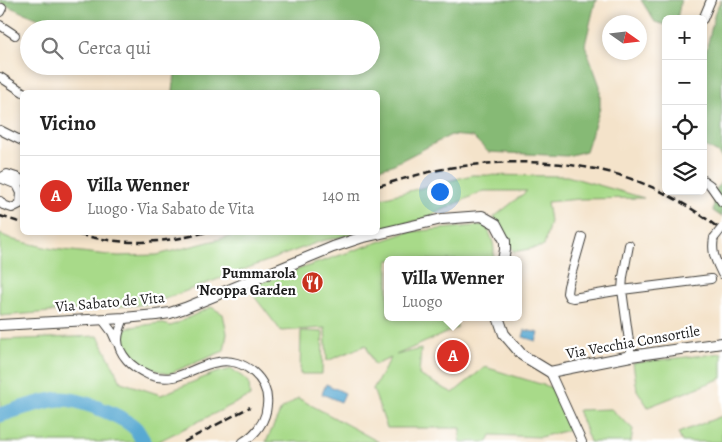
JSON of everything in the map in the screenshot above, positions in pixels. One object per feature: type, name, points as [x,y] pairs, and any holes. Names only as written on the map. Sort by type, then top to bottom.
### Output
[{"type":"street","points":[[705,15],[711,0]]},
{"type":"street","points":[[0,25],[15,35]]},
{"type":"street","points":[[0,77],[20,90]]},
{"type":"street","points":[[0,130],[20,140]]},
{"type":"street","points":[[0,178],[7,174],[20,179]]},
{"type":"street","points":[[0,178],[17,185],[20,191]]},
{"type":"street","points":[[707,183],[722,202]]},
{"type":"street","points":[[0,201],[3,205],[12,208],[20,204]]},
{"type":"street","name":"Via Sabato de Vita","points":[[380,233],[442,219],[482,216],[496,224],[505,241],[504,256]]},
{"type":"street","points":[[722,228],[714,238],[712,246],[722,274]]},
{"type":"street","name":"Via Sabato de Vita","points":[[0,325],[103,320],[170,313],[333,247],[373,235]]},
{"type":"street","points":[[582,237],[568,286],[567,293],[569,297],[711,279]]},
{"type":"street","points":[[629,244],[622,290],[631,356]]},
{"type":"street","points":[[117,343],[119,330],[124,318]]},
{"type":"street","points":[[103,320],[112,332],[124,357],[130,364],[147,374],[160,378],[176,377],[198,368],[227,361],[244,365],[258,376],[265,389],[267,406],[262,422],[254,435],[243,442]]},
{"type":"street","points":[[499,321],[504,334],[522,354],[550,372],[581,442]]},
{"type":"street","name":"Via Vecchia Consortile","points":[[550,372],[631,356],[722,343]]},
{"type":"green space","points":[[0,0],[598,0],[595,3],[585,45],[600,86],[600,108],[586,151],[567,156],[488,152],[473,137],[451,135],[392,165],[380,168],[380,90],[173,90],[175,75],[380,75],[380,20],[42,20],[0,3]]},
{"type":"green space","points":[[641,0],[681,0],[678,15],[662,15],[662,24],[655,22]]},
{"type":"green space","points":[[722,0],[722,159],[718,153],[707,147],[707,47],[715,12]]},
{"type":"green space","points":[[472,175],[567,176],[644,198],[579,199],[547,202],[550,221],[544,246],[514,252],[494,217],[527,191],[483,191],[421,220],[380,229],[380,198]]},
{"type":"green space","points":[[722,181],[722,217],[713,211],[716,189]]},
{"type":"green space","points":[[485,225],[490,233],[494,251],[493,256],[384,256],[384,321],[456,321],[457,328],[396,355],[421,349],[419,375],[453,393],[485,367],[553,388],[573,429],[540,437],[491,435],[488,442],[460,442],[461,428],[387,428],[373,389],[391,358],[374,365],[366,345],[327,361],[325,328],[281,331],[247,287],[408,232]]},
{"type":"green space","points":[[0,234],[14,240],[53,249],[118,256],[157,255],[236,235],[352,235],[321,241],[151,304],[0,316]]},
{"type":"green space","points":[[211,307],[223,314],[227,333],[224,351],[168,374],[146,367],[132,359],[122,344],[122,331],[131,327],[160,323],[171,326]]},
{"type":"green space","points":[[301,331],[323,332],[322,374],[300,374]]},
{"type":"green space","points":[[98,336],[121,382],[161,395],[215,373],[232,369],[249,382],[250,396],[157,442],[0,442],[0,340]]},
{"type":"green space","points":[[722,353],[722,378],[648,407],[637,390],[633,363]]},
{"type":"green space","points":[[298,398],[379,442],[266,442],[281,410]]},
{"type":"green space","points":[[611,409],[633,429],[631,442],[590,442],[578,410]]},
{"type":"green space","points":[[722,416],[722,442],[682,442],[678,433]]},
{"type":"water","points":[[525,330],[539,333],[536,341],[523,337]]},
{"type":"water","points":[[326,384],[345,393],[341,402],[322,394]]},
{"type":"waterway","points":[[0,415],[45,402],[68,399],[111,414],[130,424],[136,429],[144,442]]},
{"type":"railway","points":[[380,185],[427,172],[463,166],[524,162],[565,164],[620,175],[651,187],[681,202],[722,231]]},
{"type":"railway","points":[[0,216],[20,222]]},
{"type":"railway","points":[[80,235],[128,242],[151,242],[193,235]]},
{"type":"railway","points":[[184,442],[250,407]]},
{"type":"place","name":"Pummarola 'Ncoppa Garden","points":[[312,282]]},
{"type":"place","name":"Villa Wenner","points":[[453,356]]}]
